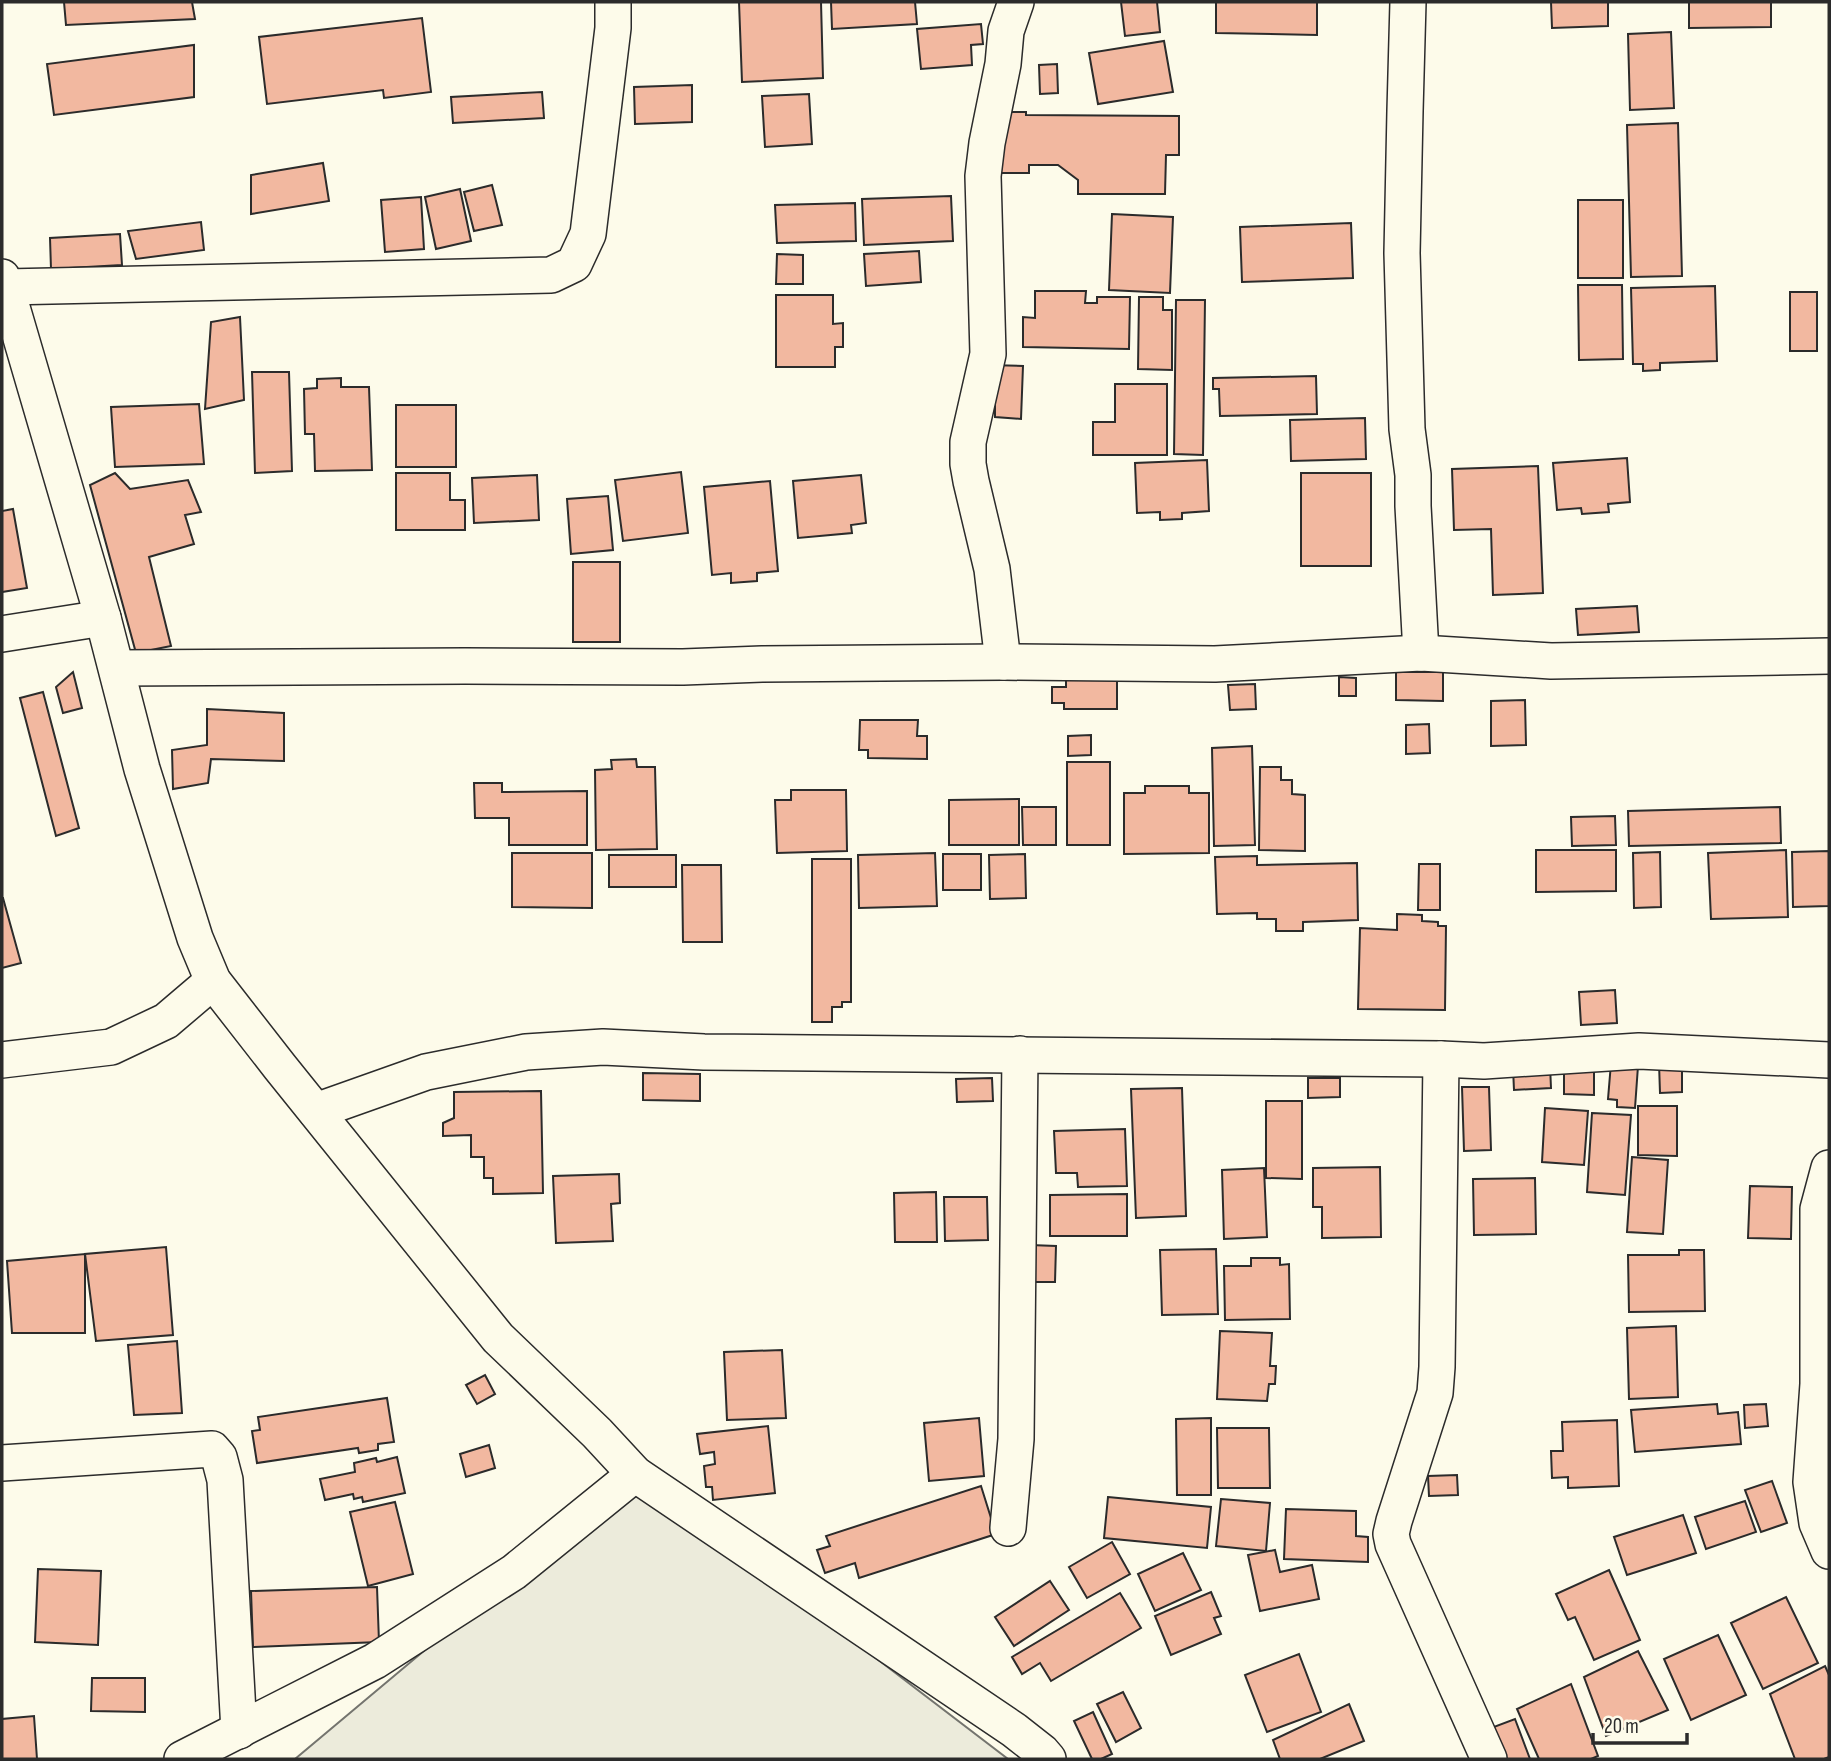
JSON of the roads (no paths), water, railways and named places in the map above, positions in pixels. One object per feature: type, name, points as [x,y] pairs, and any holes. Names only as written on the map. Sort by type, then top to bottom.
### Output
[{"type":"street","points":[[613,2],[588,234],[573,264],[551,275],[4,282],[103,618],[142,769],[195,939],[213,981],[498,1338],[597,1433],[635,1474],[1004,1723],[1048,1759]]},
{"type":"street","points":[[1003,662],[992,569],[971,481],[968,442],[988,354],[983,176],[1003,64],[1006,31],[1016,2]]},
{"type":"street","points":[[1409,2],[1402,253],[1407,429],[1413,475],[1421,653]]},
{"type":"street","points":[[2,634],[103,618]]},
{"type":"street","points":[[117,668],[683,667],[1003,662],[1215,664],[1421,653],[1551,661],[1829,656]]},
{"type":"street","points":[[2,1060],[111,1047],[166,1021],[213,981]]},
{"type":"street","points":[[316,1111],[426,1072],[526,1052],[603,1047],[704,1052],[1484,1061],[1639,1051],[1829,1060]]},
{"type":"street","points":[[1008,1528],[1016,1439],[1020,1055]]},
{"type":"street","points":[[1441,1059],[1435,1393],[1391,1534],[1411,1587],[1489,1759]]},
{"type":"street","points":[[1829,1168],[1818,1209],[1818,1384],[1811,1482],[1818,1523],[1829,1550]]},
{"type":"street","points":[[2,1462],[212,1449],[219,1457],[225,1479],[239,1731]]},
{"type":"street","points":[[182,1759],[375,1661],[514,1572],[635,1474]]}]
